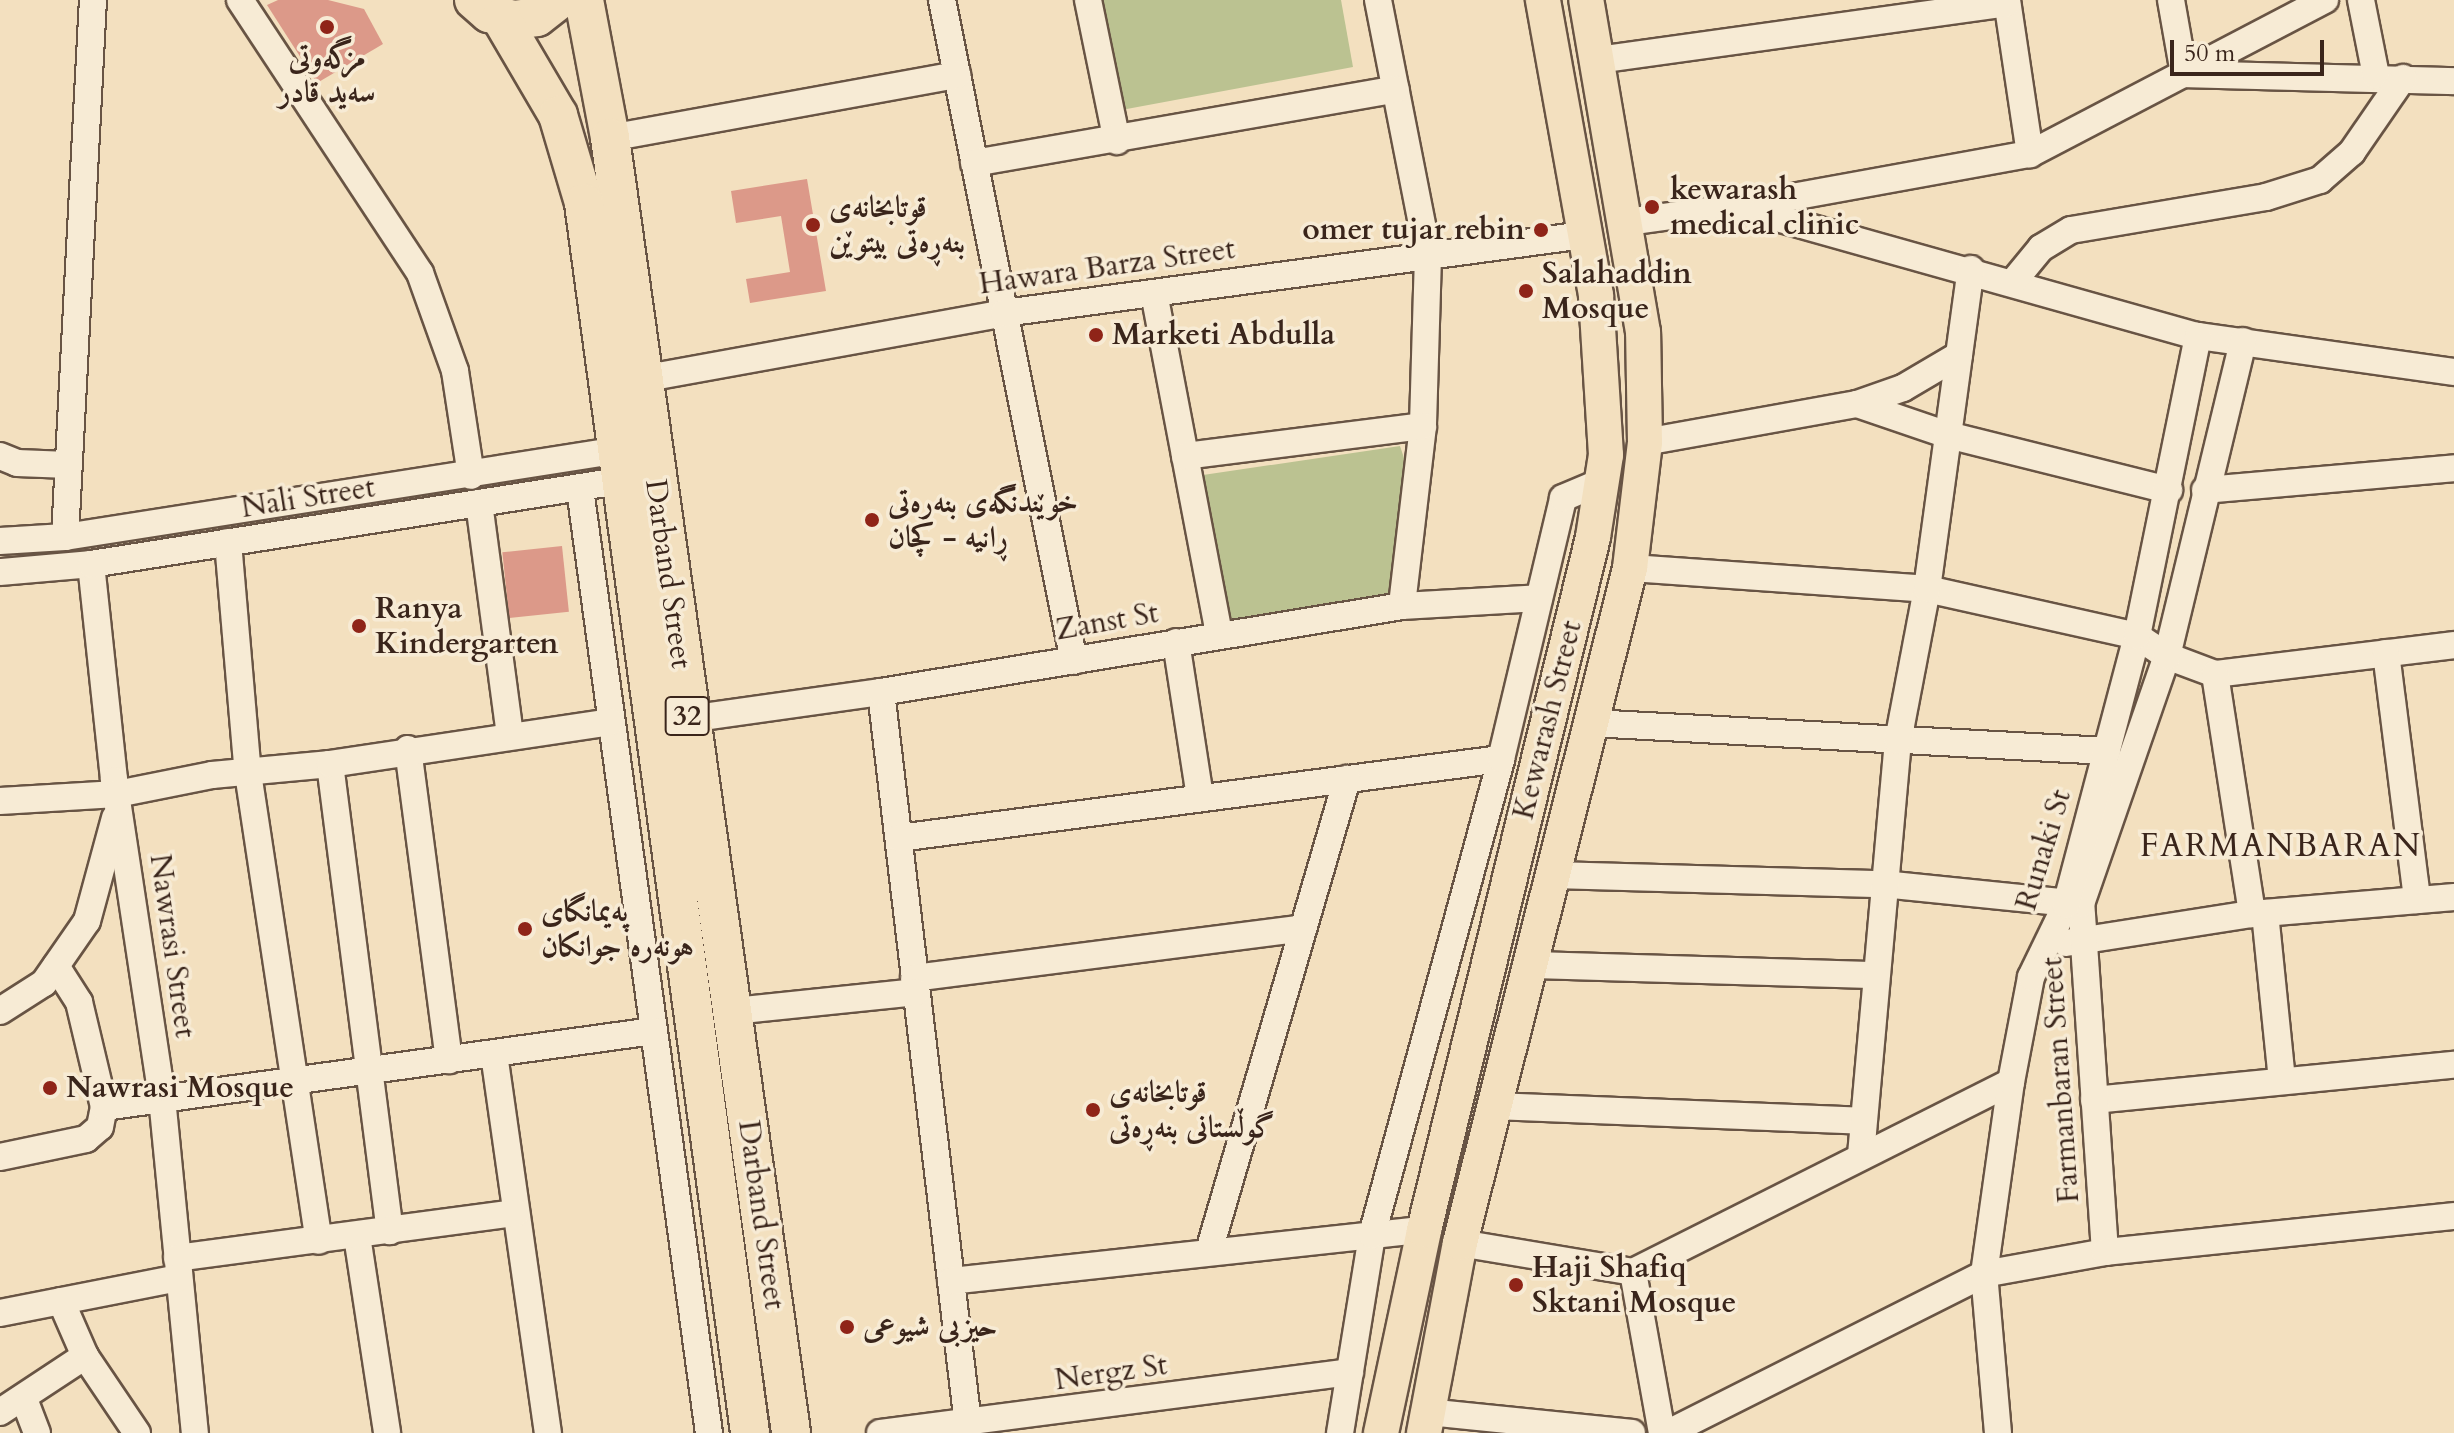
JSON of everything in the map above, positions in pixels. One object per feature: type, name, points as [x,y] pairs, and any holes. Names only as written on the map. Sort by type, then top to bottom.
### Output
[{"type":"highway","name":"32","points":[[487,9],[537,17],[559,0]]},
{"type":"highway","name":"Darband Street","points":[[584,0],[610,138],[688,719],[733,1011],[791,1433]]},
{"type":"highway","name":"Darband Street","points":[[487,9],[558,115],[584,203],[623,465],[750,1433]]},
{"type":"main road","name":"Kewarash Street","points":[[1381,1433],[1424,1230],[1551,714],[1603,481],[1605,378],[1584,235],[1543,0]]},
{"type":"main road","name":"Kewarash Street","points":[[1426,1423],[1460,1243],[1630,568],[1645,442],[1643,332],[1627,222],[1586,0]]},
{"type":"main road","points":[[1400,1334],[1441,1344]]},
{"type":"street","points":[[65,537],[93,0]]},
{"type":"street","points":[[240,0],[420,273],[455,371],[471,476]]},
{"type":"street","points":[[942,0],[1074,661]]},
{"type":"street","points":[[1088,0],[1117,141]]},
{"type":"street","points":[[1378,0],[1428,256],[1423,426],[1402,606]]},
{"type":"street","points":[[2171,0],[2184,74]]},
{"type":"street","points":[[1627,222],[1737,207],[2030,154],[2325,0]]},
{"type":"street","points":[[2361,0],[2376,76]]},
{"type":"street","points":[[1597,60],[2007,1],[2030,154]]},
{"type":"street","points":[[2184,74],[2376,76],[2454,81]]},
{"type":"street","points":[[610,138],[957,75]]},
{"type":"street","points":[[2013,282],[2041,248],[2071,230],[2266,197],[2320,180],[2352,152],[2403,78]]},
{"type":"street","points":[[974,163],[1117,141],[1396,89]]},
{"type":"street","points":[[1737,207],[1971,269],[2198,336],[2454,372]]},
{"type":"street","name":"Hawara Barza Street","points":[[642,379],[1004,313],[1584,235]]},
{"type":"street","points":[[1861,1155],[1874,975],[1898,741],[1927,589],[1971,269]]},
{"type":"street","points":[[1154,293],[1219,634]]},
{"type":"street","name":"Runaki St","points":[[2073,904],[2107,751],[2137,636],[2198,336]]},
{"type":"street","name":"Runaki St","points":[[1998,1433],[1984,1274],[2011,1082],[2031,977],[2046,945],[2073,904],[2167,656],[2243,341]]},
{"type":"street","points":[[1645,442],[1857,404],[1903,388],[1959,355]]},
{"type":"street","points":[[1857,404],[1948,435],[2169,490]]},
{"type":"street","points":[[1185,456],[1423,426]]},
{"type":"street","points":[[0,456],[17,463],[69,465]]},
{"type":"street","name":"Nali Street","points":[[0,541],[65,537],[471,476],[623,465]]},
{"type":"street","name":"Nali Street","points":[[0,572],[91,564],[580,489],[623,465]]},
{"type":"street","points":[[2205,490],[2454,468]]},
{"type":"street","points":[[1340,1433],[1372,1235],[1501,759],[1563,498],[1603,481]]},
{"type":"street","points":[[580,489],[709,1433]]},
{"type":"street","points":[[479,503],[510,734]]},
{"type":"street","points":[[228,542],[248,773],[292,1084],[319,1241]]},
{"type":"street","name":"Nawrasi Street","points":[[91,564],[118,800],[162,1098],[195,1433]]},
{"type":"street","points":[[1630,568],[1927,589],[2137,636],[2167,656],[2215,674],[2454,645]]},
{"type":"street","name":"Zanst St","points":[[688,719],[881,692],[1402,606],[1539,598]]},
{"type":"street","points":[[1176,642],[1200,797]]},
{"type":"street","points":[[2386,653],[2417,900]]},
{"type":"street","points":[[2215,674],[2258,914],[2282,1080]]},
{"type":"street","points":[[881,692],[968,1424]]},
{"type":"street","points":[[0,801],[118,800],[248,773],[330,764],[408,749],[611,722]]},
{"type":"street","points":[[1591,723],[2107,751]]},
{"type":"street","points":[[408,749],[449,1060]]},
{"type":"street","points":[[899,838],[1501,759]]},
{"type":"street","points":[[330,764],[390,1231]]},
{"type":"street","points":[[1209,1251],[1347,779]]},
{"type":"street","points":[[0,1011],[44,983],[87,921],[118,800]]},
{"type":"street","points":[[1553,875],[1883,884],[2073,904]]},
{"type":"street","points":[[2046,945],[2258,914],[2454,897]]},
{"type":"street","name":"Farmanbaran Street","points":[[2073,904],[2083,942],[2105,1252]]},
{"type":"street","points":[[733,1011],[1303,928]]},
{"type":"street","points":[[1530,965],[1874,975]]},
{"type":"street","points":[[0,1157],[86,1139],[100,1127],[104,1107],[79,1002],[56,966]]},
{"type":"street","points":[[104,1107],[292,1084],[653,1031]]},
{"type":"street","points":[[494,1054],[548,1433]]},
{"type":"street","points":[[2094,1100],[2454,1065]]},
{"type":"street","points":[[1460,1243],[1633,1272],[2011,1082]]},
{"type":"street","points":[[1494,1106],[1862,1121]]},
{"type":"street","points":[[0,1313],[61,1301],[178,1268],[319,1241],[516,1213]]},
{"type":"street","points":[[1668,1433],[1984,1274],[2105,1252],[2454,1216]]},
{"type":"street","points":[[951,1281],[1424,1230]]},
{"type":"street","points":[[357,1236],[387,1433]]},
{"type":"street","points":[[1633,1272],[1662,1433]]},
{"type":"street","points":[[61,1301],[85,1356],[137,1433]]},
{"type":"street","points":[[0,1412],[85,1356]]},
{"type":"street","name":"Nergz St","points":[[880,1433],[968,1424],[1350,1372]]},
{"type":"street","points":[[24,1399],[37,1433]]},
{"type":"street","points":[[1426,1423],[1632,1433]]},
{"type":"green space","points":[[1096,0],[1341,0],[1353,67],[1116,111]]},
{"type":"green space","points":[[1400,446],[1404,458],[1391,596],[1229,623],[1203,475]]},
{"type":"building","name":"مزگەوتی سەید قادر","points":[[278,0],[328,0],[364,9],[383,44],[317,83],[267,5]]},
{"type":"building","points":[[807,179],[826,291],[750,303],[746,279],[790,272],[781,216],[736,223],[731,191]]},
{"type":"building","points":[[562,546],[569,612],[509,618],[502,552]]},
{"type":"place","name":"مزگەوتی سەید قادر","points":[[327,27]]},
{"type":"place","name":"kewarash medical clinic","points":[[1652,207]]},
{"type":"place","name":"قوتابخانەی بنەڕەتی بیتوێن","points":[[813,225]]},
{"type":"place","name":"omer tujar rebin","points":[[1541,230]]},
{"type":"place","name":"Salahaddin Mosque","points":[[1526,291]]},
{"type":"place","name":"Marketi Abdulla","points":[[1096,335]]},
{"type":"place","name":"خوێندنگەی بنەڕەتی ڕانیە - کچان","points":[[872,520]]},
{"type":"place","name":"Ranya Kindergarten","points":[[359,626]]},
{"type":"place","name":"پەیمانگای هونەرە جوانکان","points":[[525,929]]},
{"type":"place","name":"Nawrasi Mosque","points":[[50,1088]]},
{"type":"place","name":"قوتابخانه‌ی گوڵستانی بنه‌ڕه‌تی","points":[[1093,1110]]},
{"type":"place","name":"Haji Shafiq Sktani Mosque","points":[[1516,1285]]},
{"type":"place","name":"حیزبی شیوعی","points":[[847,1327]]},
{"type":"district","name":"FARMANBARAN","points":[[2281,846]]}]
